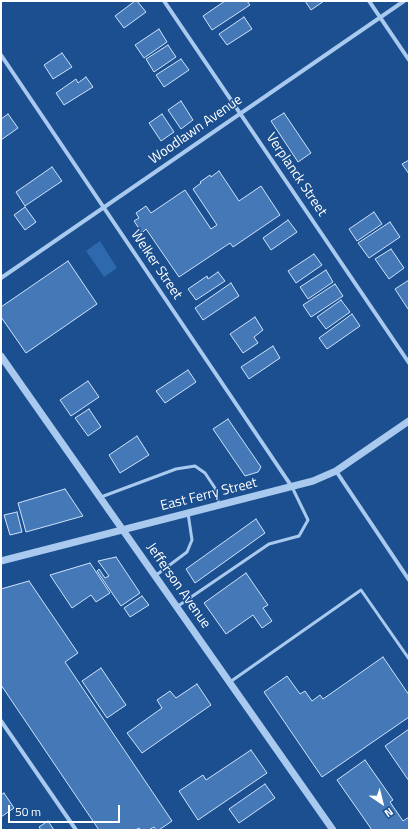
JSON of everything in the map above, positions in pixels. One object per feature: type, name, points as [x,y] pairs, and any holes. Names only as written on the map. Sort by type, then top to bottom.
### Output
[{"type":"street","name":"Verplanck Street","points":[[164,1],[409,362]]},
{"type":"street","points":[[369,1],[409,60]]},
{"type":"street","name":"Woodlawn Avenue","points":[[1,278],[404,1]]},
{"type":"street","name":"Welker Street","points":[[1,55],[292,487]]},
{"type":"street","name":"Jefferson Avenue","points":[[1,356],[333,830]]},
{"type":"street","name":"East Ferry Street","points":[[1,562],[313,481],[336,471],[409,421]]},
{"type":"street","points":[[336,471],[409,580]]},
{"type":"street","points":[[1,721],[76,830]]},
{"type":"lane","points":[[101,497],[176,469],[195,466],[205,473],[215,488],[219,505]]},
{"type":"lane","points":[[177,607],[269,544],[299,536],[308,520],[292,487]]},
{"type":"lane","points":[[155,576],[187,552],[192,540],[188,513]]},
{"type":"lane","points":[[230,682],[361,590],[409,658]]},
{"type":"shaded area","points":[[100,241],[117,268],[104,277],[86,251]]},
{"type":"building","points":[[137,1],[146,12],[124,28],[115,16]]},
{"type":"building","points":[[225,1],[247,1],[250,5],[212,30],[203,16]]},
{"type":"building","points":[[305,1],[324,1],[311,10]]},
{"type":"building","points":[[244,17],[252,29],[227,45],[219,34]]},
{"type":"building","points":[[159,29],[167,42],[144,58],[135,45]]},
{"type":"building","points":[[168,45],[176,57],[154,72],[146,59]]},
{"type":"building","points":[[62,53],[72,67],[53,79],[44,65]]},
{"type":"building","points":[[181,59],[189,70],[164,87],[156,75]]},
{"type":"building","points":[[86,77],[93,87],[64,105],[56,93],[76,79],[78,83]]},
{"type":"building","points":[[181,101],[193,120],[181,129],[168,110]]},
{"type":"building","points":[[284,113],[311,153],[298,162],[271,121]]},
{"type":"building","points":[[8,114],[18,128],[1,140],[1,119]]},
{"type":"building","points":[[162,114],[174,132],[161,141],[149,123]]},
{"type":"building","points":[[409,160],[409,174],[402,164]]},
{"type":"building","points":[[52,167],[62,181],[25,206],[16,192]]},
{"type":"building","points":[[219,171],[239,201],[261,186],[280,215],[233,247],[230,243],[179,277],[146,229],[142,233],[134,221],[139,218],[136,213],[146,206],[151,213],[185,190],[211,229],[217,225],[193,189],[210,175],[211,177]]},
{"type":"building","points":[[25,207],[36,222],[25,230],[14,215]]},
{"type":"building","points":[[374,212],[382,224],[357,241],[349,229]]},
{"type":"building","points":[[288,220],[297,232],[271,250],[263,238]]},
{"type":"building","points":[[390,222],[400,237],[369,258],[358,243]]},
{"type":"building","points":[[391,249],[404,268],[389,279],[375,259]]},
{"type":"building","points":[[314,254],[322,265],[296,283],[288,271]]},
{"type":"building","points":[[68,261],[97,304],[26,353],[1,317],[1,307]]},
{"type":"building","points":[[326,270],[333,282],[308,299],[300,287]]},
{"type":"building","points":[[218,272],[225,281],[196,300],[188,289],[207,276],[208,279]]},
{"type":"building","points":[[409,280],[409,308],[408,309],[395,289]]},
{"type":"building","points":[[231,283],[239,296],[203,320],[195,308]]},
{"type":"building","points":[[335,284],[343,296],[311,317],[303,305]]},
{"type":"building","points":[[341,300],[350,312],[326,329],[317,317]]},
{"type":"building","points":[[352,314],[360,326],[327,349],[319,338]]},
{"type":"building","points":[[255,317],[263,330],[254,337],[258,343],[243,353],[230,334]]},
{"type":"building","points":[[273,346],[280,358],[249,379],[241,367]]},
{"type":"building","points":[[188,370],[196,382],[165,403],[156,391]]},
{"type":"building","points":[[88,381],[99,397],[71,416],[60,400]]},
{"type":"building","points":[[89,409],[101,427],[88,436],[75,418]]},
{"type":"building","points":[[228,419],[261,467],[258,472],[245,476],[213,429]]},
{"type":"building","points":[[137,436],[149,455],[120,473],[109,455]]},
{"type":"building","points":[[65,489],[83,516],[26,532],[18,503]]},
{"type":"building","points":[[17,512],[22,532],[10,535],[4,515]]},
{"type":"building","points":[[256,519],[265,533],[195,583],[186,569]]},
{"type":"building","points":[[116,557],[140,593],[121,606],[97,571],[99,569],[105,578],[109,576],[98,561]]},
{"type":"building","points":[[90,563],[110,593],[96,602],[91,595],[72,608],[50,575]]},
{"type":"building","points":[[246,573],[268,605],[263,608],[272,621],[262,628],[253,615],[226,634],[204,603]]},
{"type":"building","points":[[29,581],[78,653],[65,662],[172,821],[159,830],[156,830],[154,827],[149,830],[141,830],[139,828],[135,830],[99,830],[1,685],[1,589]]},
{"type":"building","points":[[142,596],[149,605],[130,617],[124,608]]},
{"type":"building","points":[[383,657],[409,695],[409,717],[322,777],[264,692],[287,676],[300,694],[305,691],[312,701],[320,695],[323,699]]},
{"type":"building","points":[[101,668],[126,705],[107,718],[82,681]]},
{"type":"building","points":[[197,684],[211,705],[142,753],[127,733],[162,708],[157,700],[170,691],[176,698]]},
{"type":"building","points":[[409,729],[409,781],[385,746]]},
{"type":"building","points":[[251,750],[267,773],[198,820],[179,791],[203,775],[206,780]]},
{"type":"building","points":[[365,760],[393,800],[390,802],[403,821],[409,817],[409,830],[372,830],[337,780]]},
{"type":"building","points":[[265,784],[275,798],[239,823],[229,809]]},
{"type":"building","points":[[4,793],[14,808],[1,817],[1,795]]},
{"type":"building","points":[[48,821],[54,830],[41,830],[39,827]]}]
